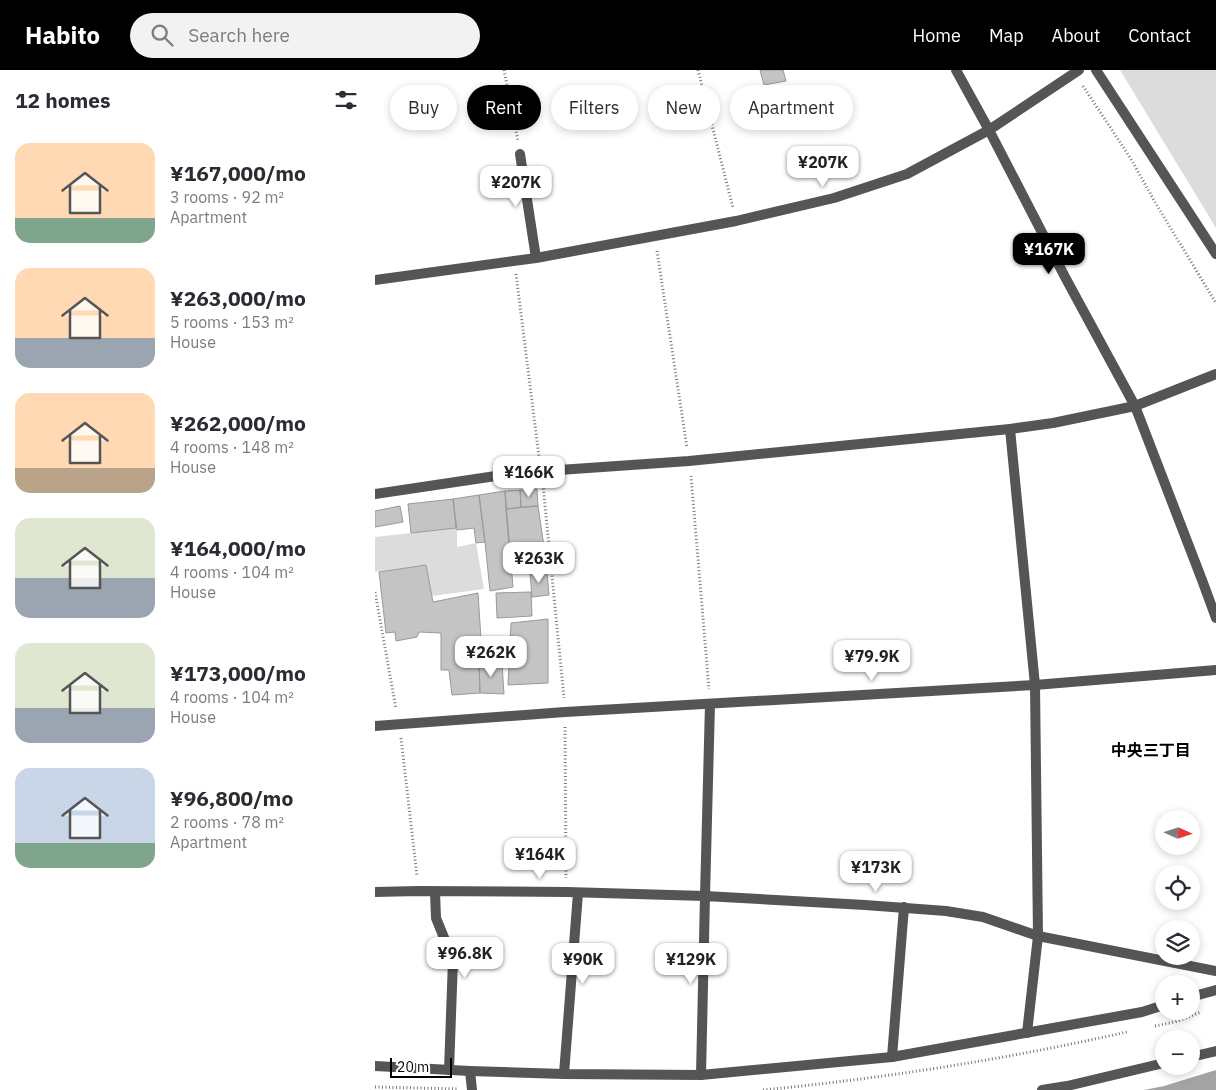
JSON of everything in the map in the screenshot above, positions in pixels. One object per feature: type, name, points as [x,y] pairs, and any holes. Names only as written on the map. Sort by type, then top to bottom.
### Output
[{"type":"street","points":[[956,70],[1135,406],[1216,618]]},
{"type":"street","points":[[1095,70],[1216,254]]},
{"type":"street","points":[[375,280],[514,262],[736,221],[834,198],[907,174],[989,130],[1077,71]]},
{"type":"street","points":[[521,154],[536,258]]},
{"type":"street","points":[[375,494],[516,473],[689,461],[1010,429],[1053,423],[1135,406],[1216,374]]},
{"type":"street","points":[[1010,429],[1035,684],[1038,936],[1027,1033]]},
{"type":"street","points":[[375,726],[565,712],[1035,684],[1216,670]]},
{"type":"street","points":[[701,1075],[710,704]]},
{"type":"street","points":[[375,892],[567,892],[705,896],[904,907],[983,917],[1038,936],[1216,971]]},
{"type":"street","points":[[435,892],[436,918],[453,960],[449,1070]]},
{"type":"street","points":[[564,1074],[578,893]]},
{"type":"street","points":[[892,1057],[904,907]]},
{"type":"street","points":[[1200,994],[1216,990]]},
{"type":"street","points":[[375,1066],[564,1074],[701,1075],[892,1057],[1142,1012],[1155,1008]]},
{"type":"street","points":[[1200,1055],[1216,1051]]},
{"type":"street","points":[[1042,1090],[1155,1065]]},
{"type":"street","points":[[470,1071],[472,1090]]},
{"type":"path","points":[[505,70],[521,154]]},
{"type":"path","points":[[698,70],[736,221]]},
{"type":"path","points":[[1077,71],[1216,302]]},
{"type":"path","points":[[654,236],[689,461],[710,704]]},
{"type":"path","points":[[514,262],[541,471],[565,712],[567,892]]},
{"type":"path","points":[[375,1087],[472,1090]]},
{"type":"shaded area","points":[[1120,70],[1216,70],[1216,228]]},
{"type":"shaded area","points":[[456,528],[457,547],[476,543],[484,589],[432,596],[426,565],[375,572],[375,537]]},
{"type":"shaded area","points":[[1216,1070],[1216,1090],[1144,1090],[1164,1086]]},
{"type":"building","points":[[760,70],[783,70],[786,81],[764,85]]},
{"type":"building","points":[[537,489],[538,506],[521,507],[520,490]]},
{"type":"building","points":[[520,490],[521,507],[506,509],[505,491]]},
{"type":"building","points":[[505,491],[513,587],[490,591],[479,495]]},
{"type":"building","points":[[479,495],[485,542],[476,543],[474,528],[457,530],[453,499]]},
{"type":"building","points":[[453,499],[456,528],[411,533],[408,504]]},
{"type":"building","points":[[400,506],[403,522],[375,527],[375,511]]},
{"type":"building","points":[[538,506],[546,560],[521,562],[521,544],[509,546],[506,509]]},
{"type":"building","points":[[426,565],[433,602],[478,593],[481,639],[496,639],[495,664],[479,662],[480,693],[452,695],[449,670],[441,670],[441,633],[419,632],[417,637],[396,641],[395,632],[386,633],[379,572]]},
{"type":"building","points":[[547,571],[549,595],[532,597],[530,573]]},
{"type":"building","points":[[531,592],[532,616],[497,618],[496,593]]},
{"type":"building","points":[[548,619],[548,683],[508,685],[511,623]]},
{"type":"building","points":[[479,662],[502,663],[504,694],[480,693]]},
{"type":"district","name":"中央三丁目","points":[[1151,750]]}]
